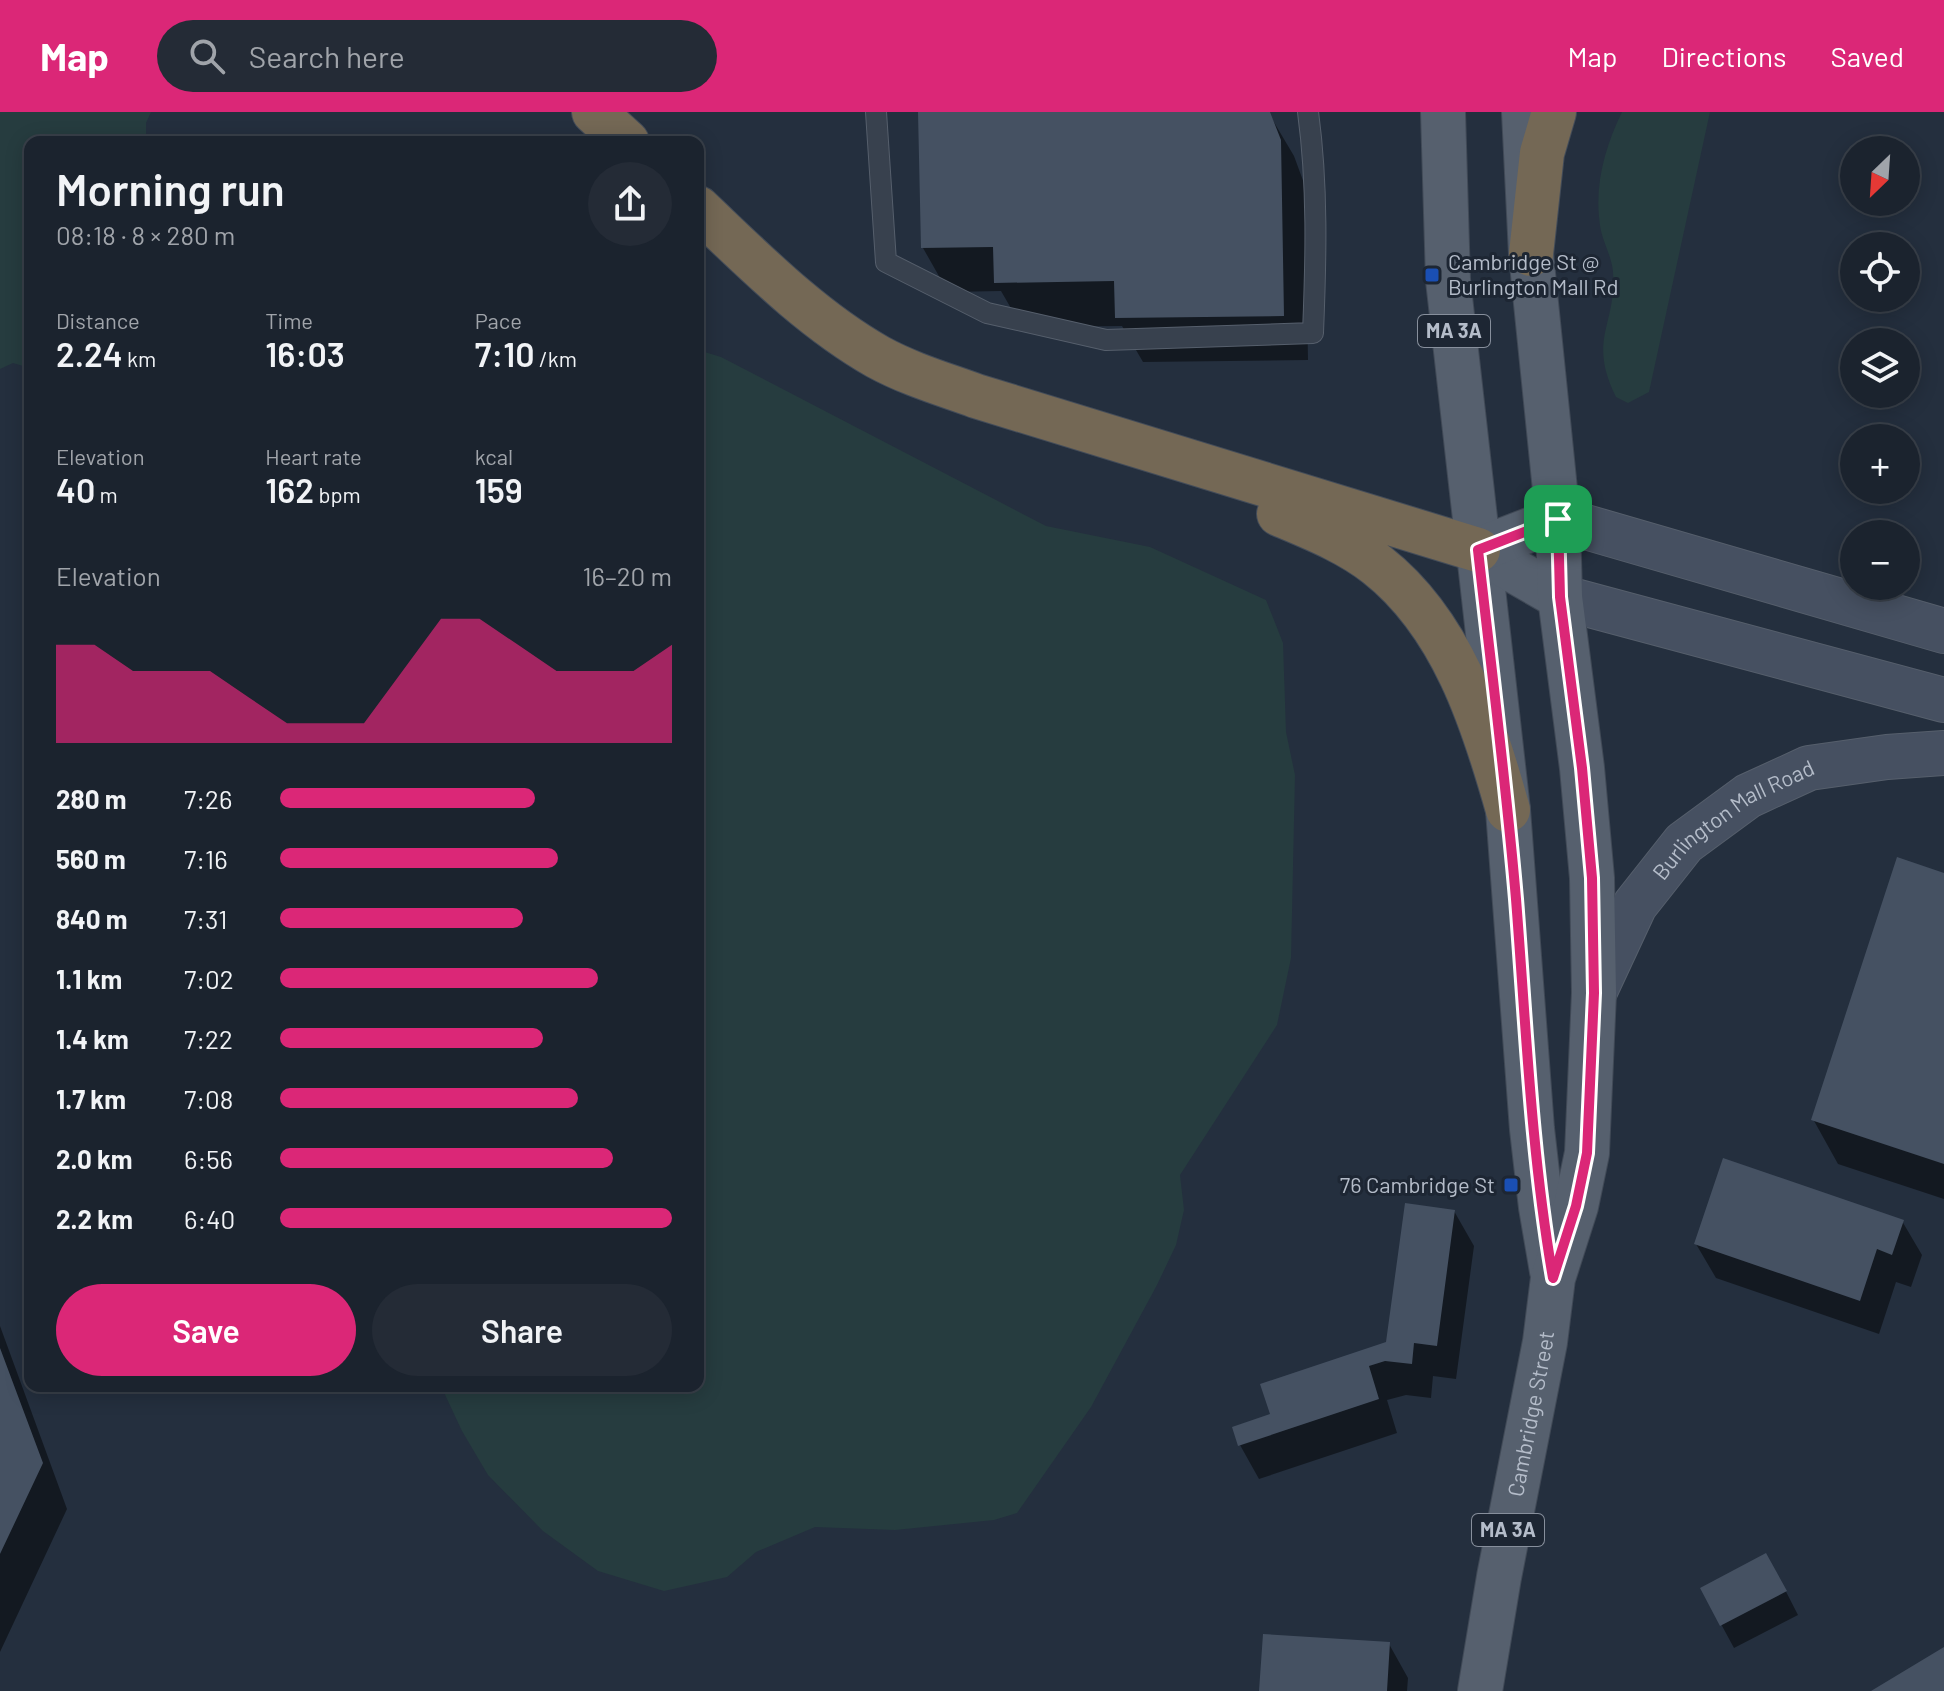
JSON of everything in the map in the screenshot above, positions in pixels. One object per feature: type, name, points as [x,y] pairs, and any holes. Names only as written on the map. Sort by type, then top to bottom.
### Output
[{"type":"highway","points":[[594,112],[620,136]]},
{"type":"highway","points":[[1531,254],[1542,153],[1554,112]]},
{"type":"highway","points":[[704,214],[832,327],[879,357],[915,374],[976,396],[1478,550]]},
{"type":"highway","points":[[1079,427],[1332,537],[1376,565],[1411,598],[1444,645],[1472,697],[1491,748],[1508,810]]},
{"type":"main road","name":"Cambridge Street","points":[[1443,112],[1448,280],[1508,810],[1532,1129],[1553,1278]]},
{"type":"main road","name":"Cambridge Street","points":[[1480,1691],[1545,1342],[1553,1278],[1576,1206],[1587,1153],[1594,993],[1589,846],[1560,597],[1558,519],[1531,254],[1524,112]]},
{"type":"main road","points":[[1478,550],[1558,519],[1944,631]]},
{"type":"main road","points":[[1478,550],[1560,597],[1944,700]]},
{"type":"main road","name":"Burlington Mall Road","points":[[1594,993],[1635,905],[1684,843],[1748,796],[1809,768],[1944,753]]},
{"type":"lane","points":[[876,112],[886,262],[987,313],[1106,340],[1313,333],[1315,166],[1308,112]]},
{"type":"green space","points":[[0,112],[151,112],[146,123],[146,136],[24,136],[24,366],[13,363],[0,369]]},
{"type":"green space","points":[[1622,112],[1710,112],[1649,392],[1628,403],[1616,397],[1604,360],[1603,346],[1611,306],[1613,272],[1601,231],[1598,200],[1605,155]]},
{"type":"green space","points":[[704,352],[721,357],[1046,526],[1150,547],[1266,600],[1283,643],[1286,732],[1295,775],[1291,958],[1277,1025],[1180,1175],[1184,1210],[1176,1245],[1157,1285],[1091,1407],[1017,1513],[994,1520],[895,1530],[815,1527],[756,1552],[727,1577],[664,1591],[598,1571],[543,1531],[488,1475],[444,1392],[704,1392]]},
{"type":"building","points":[[918,112],[1270,112],[1281,140],[1284,316],[1115,318],[1114,281],[994,283],[993,247],[921,248]]},
{"type":"building","points":[[1897,857],[1944,873],[1944,1164],[1811,1120]]},
{"type":"building","points":[[1723,1158],[1904,1220],[1892,1255],[1877,1249],[1860,1301],[1694,1244]]},
{"type":"building","points":[[1405,1203],[1455,1210],[1437,1346],[1414,1343],[1412,1364],[1385,1361],[1369,1366],[1379,1399],[1238,1446],[1232,1427],[1270,1414],[1260,1384],[1386,1342]]},
{"type":"building","points":[[0,1348],[43,1463],[0,1554]]},
{"type":"building","points":[[1766,1553],[1787,1591],[1720,1626],[1700,1588]]},
{"type":"building","points":[[1263,1634],[1390,1642],[1387,1691],[1259,1691]]},
{"type":"building","points":[[1944,1647],[1944,1691],[1871,1691]]},
{"type":"place","name":"Cambridge St @ Burlington Mall Rd","points":[[1432,275]]},
{"type":"place","name":"76 Cambridge St","points":[[1511,1185]]},
{"type":"route","points":[[1558,519],[1560,597],[1582,768],[1592,878],[1594,993],[1587,1153],[1576,1206],[1553,1278],[1532,1129],[1508,810],[1478,550],[1558,519]]}]
